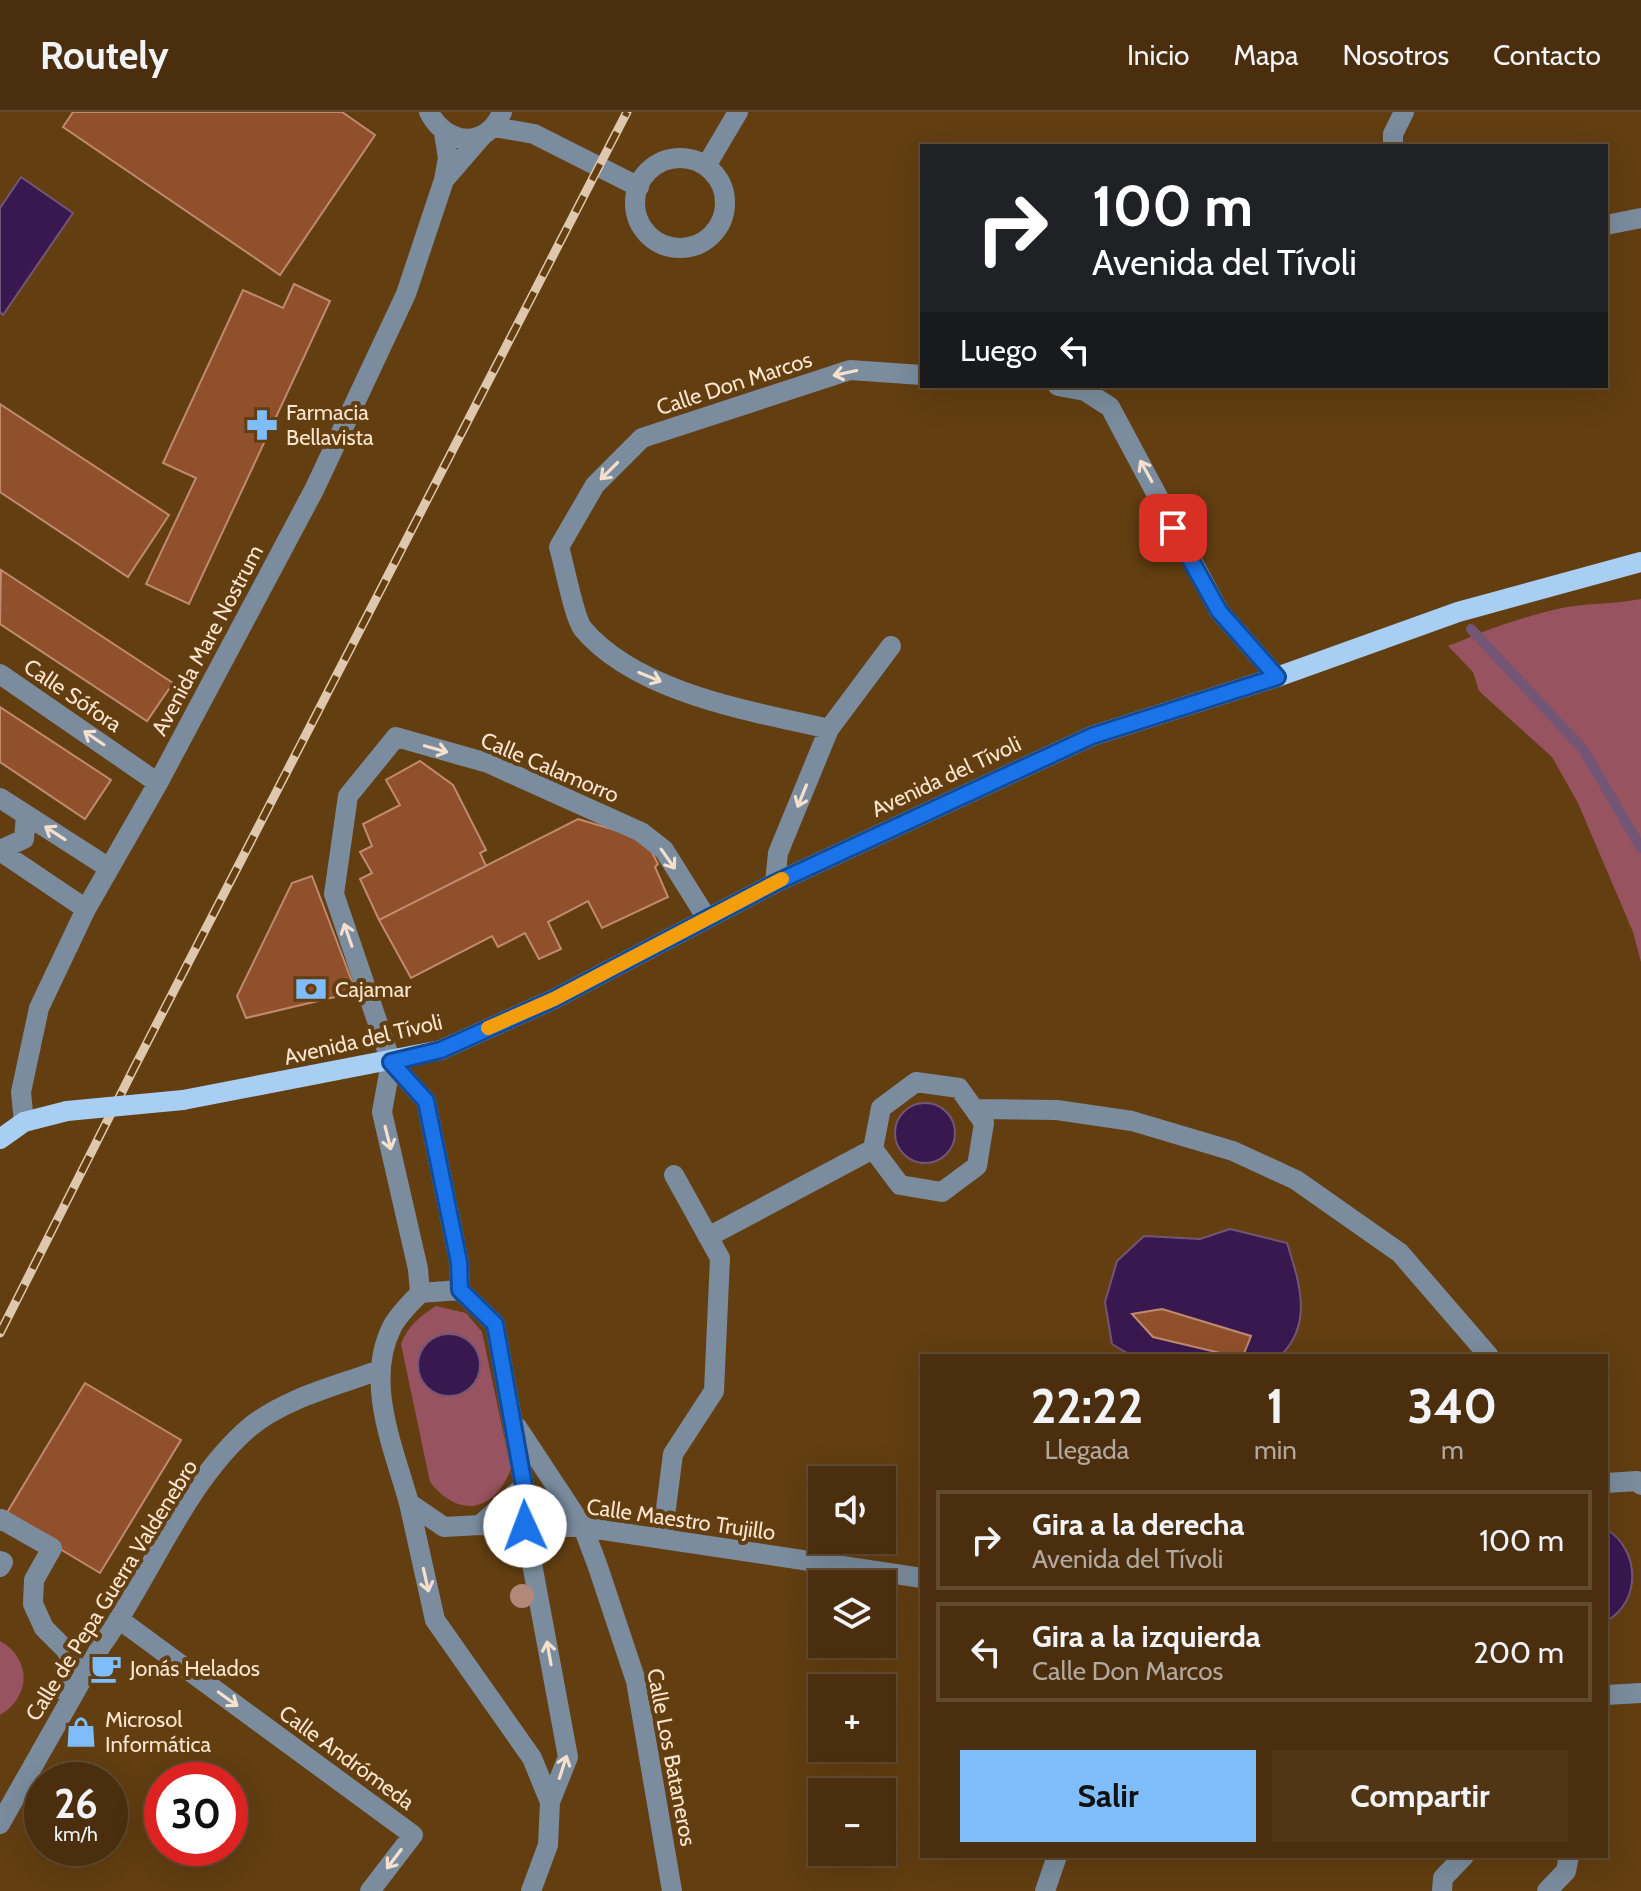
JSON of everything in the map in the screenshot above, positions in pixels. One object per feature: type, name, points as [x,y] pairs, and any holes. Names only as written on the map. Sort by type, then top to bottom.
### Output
[{"type":"main road","name":"Avenida del Tívoli","points":[[9,1131],[67,1111],[183,1100],[441,1050],[554,999],[775,883],[1092,736],[1277,677],[1458,612],[1638,564]]},
{"type":"street","points":[[429,112],[444,133],[456,138],[470,139],[493,125],[534,134],[639,187]]},
{"type":"street","points":[[513,112],[534,134]]},
{"type":"street","points":[[706,166],[738,112]]},
{"type":"street","points":[[1393,144],[1393,134],[1404,112]]},
{"type":"street","name":"Avenida Mare Nostrum","points":[[444,180],[493,125]]},
{"type":"street","name":"Avenida Mare Nostrum","points":[[9,1131],[21,1092],[39,1008],[86,909],[158,783],[314,490],[400,308],[444,180],[448,158],[444,133]]},
{"type":"street","points":[[681,158],[706,166],[717,177],[724,191],[725,206],[713,234],[701,244],[686,248],[670,248],[656,241],[645,231],[637,217],[639,187],[646,175],[656,166],[681,158]]},
{"type":"street","points":[[1608,225],[1641,218]]},
{"type":"street","name":"Calle Don Marcos","points":[[829,729],[716,704],[630,669],[581,627],[559,547],[595,485],[642,438],[850,370],[920,375]]},
{"type":"street","points":[[1069,388],[1085,391],[1110,407],[1219,611],[1277,677]]},
{"type":"street","points":[[775,883],[778,853],[829,729],[891,646]]},
{"type":"street","name":"Calle Sófora","points":[[0,674],[158,783]]},
{"type":"street","name":"Calle Calamorro","points":[[391,1062],[334,894],[348,796],[396,737],[488,763],[641,832],[664,850],[706,917]]},
{"type":"street","points":[[0,798],[109,868]]},
{"type":"street","points":[[0,850],[24,839],[26,815]]},
{"type":"street","points":[[0,850],[86,909]]},
{"type":"street","points":[[391,1062],[426,1101],[459,1262],[460,1290],[495,1324],[524,1486],[525,1526],[568,1757],[550,1802],[548,1845],[531,1891]]},
{"type":"street","points":[[391,1062],[382,1112],[418,1269],[420,1293],[392,1326],[379,1370],[387,1424],[409,1503],[435,1620],[532,1758],[550,1802]]},
{"type":"street","points":[[916,1082],[959,1088],[984,1123],[977,1166],[942,1192],[900,1185],[873,1149],[881,1108],[916,1082]]},
{"type":"street","points":[[974,1109],[1057,1110],[1132,1121],[1233,1151],[1296,1180],[1400,1253],[1487,1354]]},
{"type":"street","points":[[708,1237],[873,1149]]},
{"type":"street","points":[[662,1539],[673,1454],[714,1391],[720,1258],[674,1175]]},
{"type":"street","points":[[420,1293],[460,1290]]},
{"type":"street","name":"Calle de Pepa Guerra Valdenebro","points":[[0,1824],[101,1646],[120,1620],[198,1488],[250,1427],[285,1406],[379,1370]]},
{"type":"street","name":"Calle Los Bataneros","points":[[512,1420],[583,1527],[636,1681],[672,1891]]},
{"type":"street","points":[[1608,1483],[1637,1481],[1641,1485]]},
{"type":"street","points":[[480,1525],[524,1486]]},
{"type":"street","name":"Calle Maestro Trujillo","points":[[409,1503],[444,1527],[583,1527],[920,1578]]},
{"type":"street","points":[[0,1521],[52,1548],[34,1580],[33,1604],[44,1628],[66,1650],[73,1663],[71,1676],[0,1802]]},
{"type":"street","points":[[0,1561],[3,1562],[0,1567]]},
{"type":"street","name":"Calle Andrómeda","points":[[120,1620],[413,1835],[370,1891]]},
{"type":"street","points":[[1608,1695],[1641,1693]]},
{"type":"street","points":[[1045,1891],[1056,1858]]},
{"type":"street","points":[[1442,1891],[1443,1878],[1462,1858]]},
{"type":"street","points":[[1547,1891],[1566,1871],[1569,1858]]},
{"type":"shaded area","points":[[21,177],[73,213],[3,315],[0,312],[0,208]]},
{"type":"shaded area","points":[[1641,599],[1641,962],[1633,932],[1578,803],[1552,757],[1479,691],[1473,672],[1448,646],[1552,610]]},
{"type":"shaded area","points":[[925,1103],[937,1105],[946,1112],[953,1121],[953,1145],[946,1154],[937,1161],[925,1163],[913,1161],[904,1154],[897,1145],[895,1133],[897,1121],[904,1112],[913,1105]]},
{"type":"shaded area","points":[[1230,1229],[1287,1243],[1301,1302],[1297,1330],[1291,1344],[1282,1354],[1129,1354],[1112,1344],[1105,1302],[1117,1261],[1144,1236],[1200,1239]]},
{"type":"shaded area","points":[[436,1306],[466,1313],[482,1332],[511,1469],[495,1494],[475,1506],[452,1502],[430,1482],[401,1344],[415,1322]]},
{"type":"shaded area","points":[[449,1334],[471,1343],[480,1365],[471,1387],[449,1396],[427,1387],[418,1365],[427,1343]]},
{"type":"shaded area","points":[[1608,1531],[1626,1550],[1631,1563],[1631,1590],[1617,1613],[1608,1620]]},
{"type":"shaded area","points":[[0,1641],[18,1658],[24,1678],[18,1698],[0,1715]]},
{"type":"building","points":[[73,112],[342,112],[375,135],[280,275],[63,127]]},
{"type":"building","points":[[294,284],[330,301],[189,604],[146,584],[196,478],[163,463],[243,290],[283,308]]},
{"type":"building","points":[[0,404],[169,515],[128,577],[0,492]]},
{"type":"building","points":[[1,570],[173,683],[147,721],[0,624]]},
{"type":"building","points":[[0,707],[111,780],[85,819],[0,762]]},
{"type":"building","points":[[420,761],[453,785],[486,850],[480,853],[486,866],[379,920],[360,879],[372,873],[360,852],[372,846],[363,824],[400,805],[386,780]]},
{"type":"building","points":[[578,819],[645,839],[658,864],[655,867],[668,897],[602,928],[588,901],[548,922],[561,949],[539,959],[525,933],[498,947],[492,936],[411,978],[379,920]]},
{"type":"building","points":[[312,876],[356,992],[246,1018],[237,996],[292,883]]},
{"type":"building","points":[[1162,1309],[1251,1336],[1244,1354],[1225,1354],[1153,1337],[1132,1314]]},
{"type":"building","points":[[85,1383],[181,1440],[100,1573],[5,1516]]},
{"type":"waterway","points":[[1471,629],[1583,749],[1641,848]]},
{"type":"railway","points":[[0,1333],[627,112]]},
{"type":"slow traffic","points":[[488,1028],[554,999],[782,879]]},
{"type":"place","name":"Farmacia Bellavista","points":[[262,425]]},
{"type":"place","name":"Cajamar","points":[[311,989]]},
{"type":"place","name":"Jonás Helados","points":[[106,1668]]},
{"type":"place","name":"Microsol Informática","points":[[81,1732]]},
{"type":"route","points":[[525,1526],[524,1486],[495,1324],[460,1290],[459,1262],[426,1101],[391,1062],[441,1050],[554,999],[775,883],[1092,736],[1277,677],[1219,611],[1173,528]]}]
